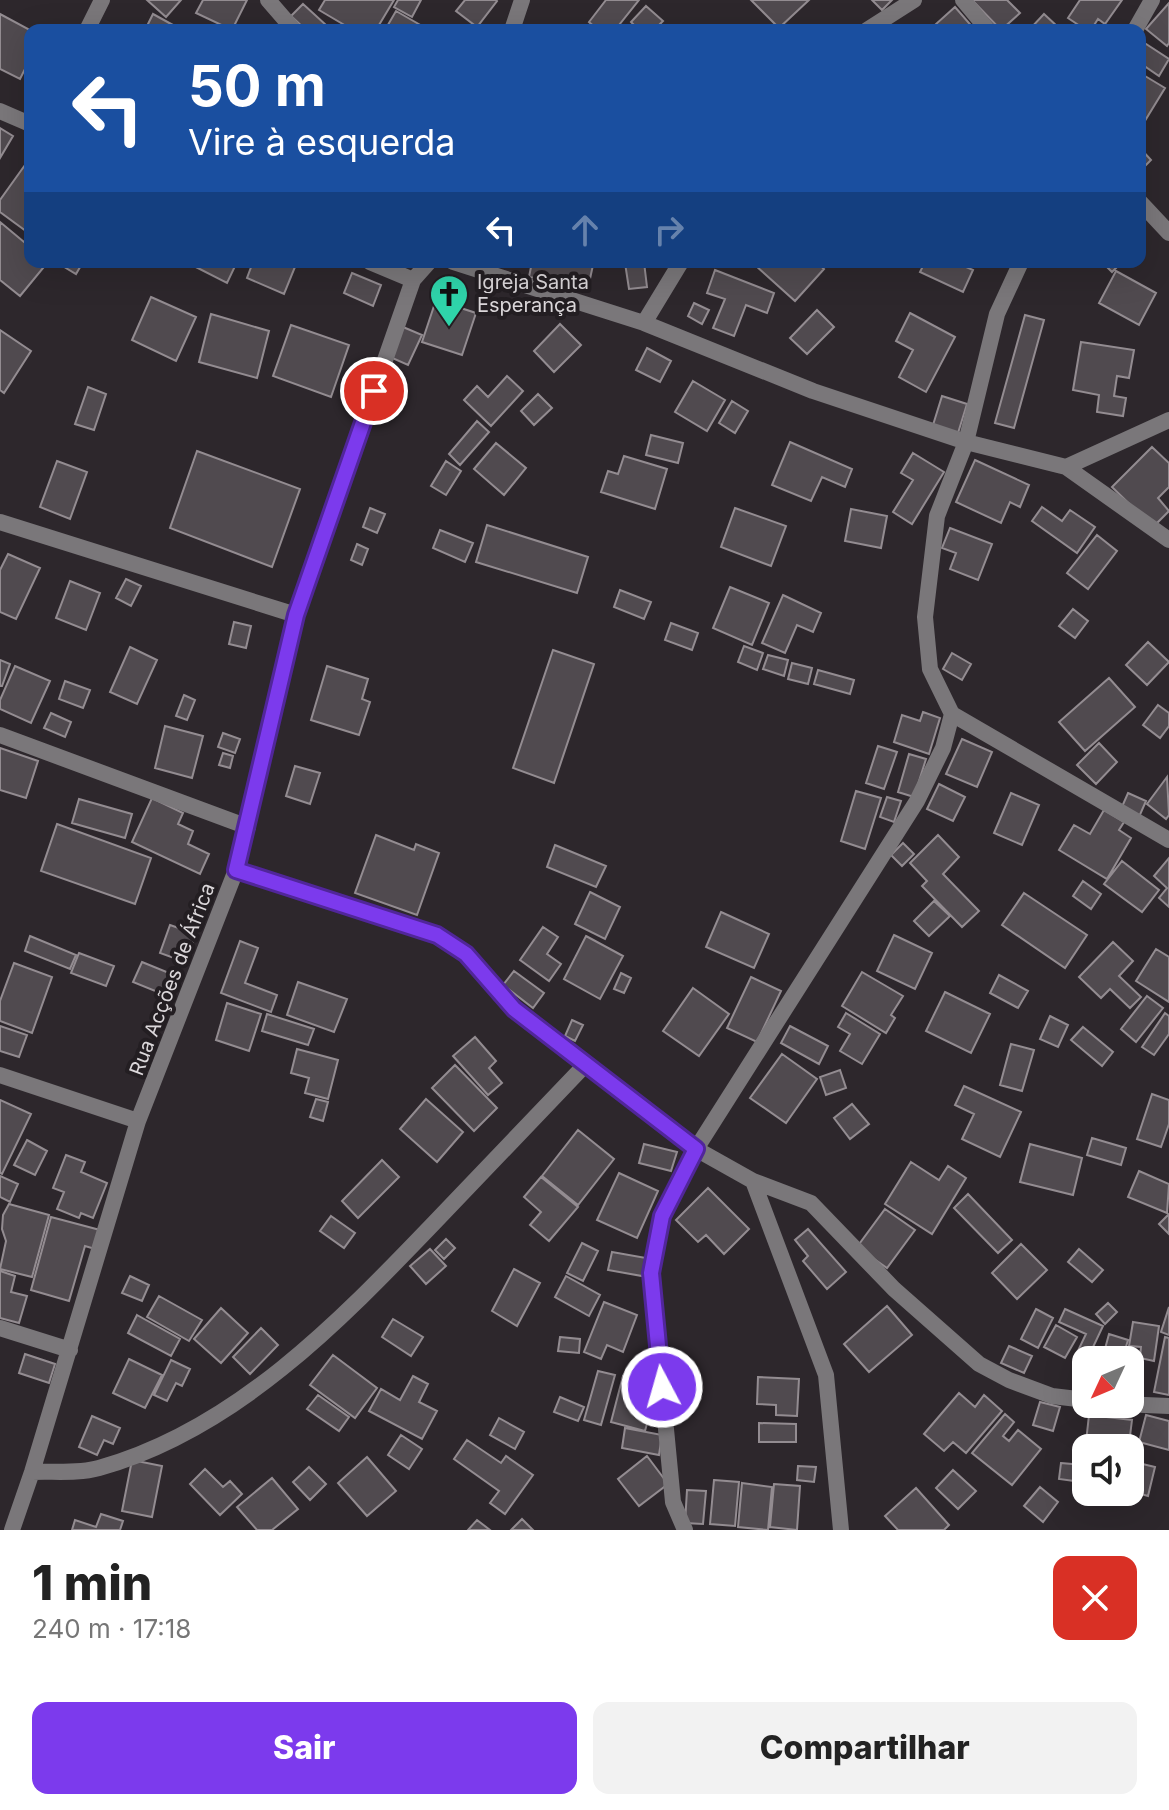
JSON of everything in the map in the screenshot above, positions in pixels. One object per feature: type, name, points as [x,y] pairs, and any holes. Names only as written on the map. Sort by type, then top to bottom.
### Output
[{"type":"street","points":[[90,24],[102,0]]},
{"type":"street","points":[[268,0],[289,24]]},
{"type":"street","points":[[514,24],[522,0]]},
{"type":"street","points":[[876,24],[914,0]]},
{"type":"street","points":[[963,0],[983,24]]},
{"type":"street","points":[[1138,24],[1152,0]]},
{"type":"street","points":[[0,111],[24,121]]},
{"type":"street","points":[[1146,208],[1169,233]]},
{"type":"street","points":[[384,268],[413,280]]},
{"type":"street","name":"Rua Acções de África","points":[[12,1530],[70,1350],[138,1121],[236,870],[296,615],[413,280],[424,268]]},
{"type":"street","points":[[472,268],[644,323],[813,391],[966,442],[1066,467],[1169,540]]},
{"type":"street","points":[[644,323],[677,268]]},
{"type":"street","points":[[1018,268],[997,314],[966,442],[937,516],[925,617],[930,669],[952,714],[1169,840]]},
{"type":"street","points":[[1066,467],[1169,420]]},
{"type":"street","points":[[0,522],[296,615]]},
{"type":"street","points":[[685,1530],[673,1502],[651,1273],[662,1216],[696,1149],[917,801],[943,748],[952,714]]},
{"type":"street","points":[[0,735],[248,827]]},
{"type":"street","points":[[236,870],[437,935],[466,954],[514,1009],[696,1149],[753,1181],[811,1203],[894,1289],[979,1364],[1009,1380],[1052,1396],[1072,1398]]},
{"type":"street","points":[[32,1472],[95,1470],[142,1455],[207,1421],[272,1378],[370,1289],[586,1064]]},
{"type":"street","points":[[0,1075],[138,1121]]},
{"type":"street","points":[[753,1181],[826,1375],[841,1530]]},
{"type":"street","points":[[0,1328],[70,1350]]},
{"type":"street","points":[[1144,1405],[1169,1406]]},
{"type":"building","points":[[147,0],[181,0],[166,17]]},
{"type":"building","points":[[203,0],[247,0],[235,24],[219,24],[196,13]]},
{"type":"building","points":[[325,0],[394,0],[380,24],[343,24],[319,10]]},
{"type":"building","points":[[398,0],[421,0],[412,17],[394,7]]},
{"type":"building","points":[[465,0],[497,1],[479,24],[473,24],[456,11]]},
{"type":"building","points":[[606,0],[639,0],[620,24],[589,22]]},
{"type":"building","points":[[751,0],[809,0],[783,24],[775,24]]},
{"type":"building","points":[[872,0],[892,0],[882,10]]},
{"type":"building","points":[[972,0],[1007,0],[1020,13],[1008,24],[995,24]]},
{"type":"building","points":[[1080,0],[1122,0],[1105,24],[1098,19],[1095,24],[1077,24],[1068,18]]},
{"type":"building","points":[[1169,3],[1169,43],[1167,46],[1146,29]]},
{"type":"building","points":[[303,4],[325,24],[300,24],[291,16]]},
{"type":"building","points":[[646,6],[663,21],[660,24],[631,22]]},
{"type":"building","points":[[955,7],[970,24],[936,24]]},
{"type":"building","points":[[396,11],[419,24],[388,24]]},
{"type":"building","points":[[0,14],[24,27],[24,71],[20,79],[0,69]]},
{"type":"building","points":[[153,14],[171,24],[148,24]]},
{"type":"building","points":[[1044,14],[1055,24],[1035,24]]},
{"type":"building","points":[[1146,44],[1169,59],[1159,76],[1146,67]]},
{"type":"building","points":[[1146,77],[1165,88],[1146,119]]},
{"type":"building","points":[[0,128],[13,136],[0,158]]},
{"type":"building","points":[[24,166],[24,230],[0,212],[0,200]]},
{"type":"building","points":[[0,222],[24,242],[24,268],[43,268],[20,296],[0,280]]},
{"type":"building","points":[[66,268],[80,268],[76,274]]},
{"type":"building","points":[[198,268],[234,268],[227,283]]},
{"type":"building","points":[[251,268],[295,268],[284,294],[247,278]]},
{"type":"building","points":[[531,268],[592,268],[588,288],[529,277]]},
{"type":"building","points":[[626,268],[645,268],[647,287],[629,289]]},
{"type":"building","points":[[758,268],[824,269],[795,301]]},
{"type":"building","points":[[922,268],[973,270],[963,292],[920,272]]},
{"type":"building","points":[[715,270],[774,293],[767,313],[746,305],[734,336],[713,328],[725,299],[707,293]]},
{"type":"building","points":[[1116,271],[1156,293],[1139,325],[1099,303]]},
{"type":"building","points":[[352,273],[381,285],[373,306],[344,293]]},
{"type":"building","points":[[151,297],[196,317],[176,361],[132,340]]},
{"type":"building","name":"Igreja Santa Esperança","points":[[436,300],[476,313],[462,355],[422,342]]},
{"type":"building","points":[[694,303],[709,310],[702,324],[688,316]]},
{"type":"building","points":[[817,310],[834,327],[807,354],[790,338]]},
{"type":"building","points":[[910,313],[955,337],[926,392],[899,377],[913,350],[896,341]]},
{"type":"building","points":[[211,314],[269,331],[257,378],[199,362]]},
{"type":"building","points":[[1025,315],[1044,320],[1014,428],[995,423]]},
{"type":"building","points":[[560,324],[581,345],[554,372],[534,351]]},
{"type":"building","points":[[291,325],[349,345],[331,397],[273,376]]},
{"type":"building","points":[[403,327],[422,335],[408,365],[390,357]]},
{"type":"building","points":[[0,330],[31,351],[4,393],[0,390]]},
{"type":"building","points":[[1081,342],[1134,350],[1129,378],[1117,376],[1114,396],[1126,398],[1123,416],[1097,412],[1099,395],[1073,390]]},
{"type":"building","points":[[647,348],[671,361],[660,382],[636,370]]},
{"type":"building","points":[[507,376],[523,391],[491,426],[464,400],[477,386],[488,397]]},
{"type":"building","points":[[693,381],[725,400],[707,431],[675,412]]},
{"type":"building","points":[[88,387],[106,394],[94,430],[75,424]]},
{"type":"building","points":[[538,394],[552,408],[534,425],[521,411]]},
{"type":"building","points":[[942,396],[967,404],[958,433],[933,425]]},
{"type":"building","points":[[732,401],[748,411],[735,433],[719,423]]},
{"type":"building","points":[[477,421],[489,432],[460,465],[449,454]]},
{"type":"building","points":[[651,435],[683,443],[678,463],[646,455]]},
{"type":"building","points":[[790,442],[852,469],[845,487],[822,477],[811,501],[772,485]]},
{"type":"building","points":[[496,443],[526,468],[504,495],[474,469]]},
{"type":"building","points":[[1152,447],[1169,463],[1169,487],[1158,498],[1169,511],[1153,527],[1112,487]]},
{"type":"building","points":[[197,451],[300,489],[272,567],[170,528]]},
{"type":"building","points":[[913,453],[944,472],[912,524],[893,512],[913,480],[901,473]]},
{"type":"building","points":[[624,456],[667,469],[655,509],[601,492],[608,471],[618,474]]},
{"type":"building","points":[[975,460],[1029,485],[1020,507],[1010,502],[1001,523],[956,502]]},
{"type":"building","points":[[57,461],[87,472],[70,519],[40,507]]},
{"type":"building","points":[[446,461],[461,471],[446,495],[431,486]]},
{"type":"building","points":[[1042,507],[1062,521],[1070,510],[1095,527],[1077,553],[1032,521]]},
{"type":"building","points":[[370,508],[385,514],[377,533],[363,527]]},
{"type":"building","points":[[735,508],[786,526],[771,566],[721,547]]},
{"type":"building","points":[[851,509],[887,516],[881,548],[845,541]]},
{"type":"building","points":[[487,525],[588,557],[577,593],[476,562]]},
{"type":"building","points":[[950,528],[992,544],[978,580],[950,569],[956,553],[942,548]]},
{"type":"building","points":[[440,530],[473,543],[465,562],[433,548]]},
{"type":"building","points":[[1097,535],[1117,551],[1088,589],[1067,573]]},
{"type":"building","points":[[357,544],[368,549],[362,565],[351,560]]},
{"type":"building","points":[[8,554],[40,568],[16,619],[0,612],[0,570]]},
{"type":"building","points":[[126,579],[141,586],[131,606],[116,598]]},
{"type":"building","points":[[70,581],[100,593],[86,630],[56,618]]},
{"type":"building","points":[[730,587],[769,603],[752,645],[713,628]]},
{"type":"building","points":[[620,590],[651,602],[644,619],[614,607]]},
{"type":"building","points":[[783,595],[821,613],[813,632],[797,625],[785,653],[762,643]]},
{"type":"building","points":[[1073,609],[1088,621],[1075,638],[1059,626]]},
{"type":"building","points":[[234,622],[251,626],[246,648],[229,644]]},
{"type":"building","points":[[671,623],[698,633],[692,650],[665,640]]},
{"type":"building","points":[[1148,642],[1169,662],[1147,685],[1126,665]]},
{"type":"building","points":[[744,646],[763,653],[757,670],[738,662]]},
{"type":"building","points":[[130,647],[157,660],[137,704],[110,692]]},
{"type":"building","points":[[553,650],[594,664],[554,783],[513,768]]},
{"type":"building","points":[[952,653],[971,664],[962,680],[943,669]]},
{"type":"building","points":[[768,655],[788,660],[784,676],[763,669]]},
{"type":"building","points":[[0,660],[10,664],[2,686],[0,686]]},
{"type":"building","points":[[792,663],[812,668],[808,684],[788,679]]},
{"type":"building","points":[[15,666],[50,681],[31,723],[0,709],[0,700]]},
{"type":"building","points":[[327,666],[368,679],[362,699],[370,702],[359,735],[311,720]]},
{"type":"building","points":[[818,670],[854,680],[850,694],[814,684]]},
{"type":"building","points":[[1109,678],[1135,707],[1085,751],[1059,722]]},
{"type":"building","points":[[65,681],[90,690],[83,708],[59,699]]},
{"type":"building","points":[[184,695],[195,700],[187,720],[176,716]]},
{"type":"building","points":[[1158,705],[1169,713],[1169,726],[1160,738],[1143,725]]},
{"type":"building","points":[[923,712],[940,718],[929,754],[894,742],[902,715],[920,721]]},
{"type":"building","points":[[51,713],[71,722],[65,737],[44,728]]},
{"type":"building","points":[[165,726],[203,736],[192,778],[155,768]]},
{"type":"building","points":[[223,733],[240,739],[235,753],[218,747]]},
{"type":"building","points":[[962,739],[992,752],[977,787],[946,774]]},
{"type":"building","points":[[1099,743],[1117,762],[1096,784],[1077,765]]},
{"type":"building","points":[[878,746],[897,752],[884,789],[866,783]]},
{"type":"building","points":[[0,748],[38,761],[26,798],[0,790]]},
{"type":"building","points":[[223,753],[233,756],[230,768],[219,765]]},
{"type":"building","points":[[909,754],[926,759],[914,797],[898,792]]},
{"type":"building","points":[[295,766],[320,773],[310,804],[286,796]]},
{"type":"building","points":[[1167,777],[1169,815],[1166,819],[1147,804]]},
{"type":"building","points":[[939,784],[965,797],[953,821],[927,809]]},
{"type":"building","points":[[856,791],[881,798],[865,849],[841,841]]},
{"type":"building","points":[[1011,793],[1039,805],[1022,845],[994,833]]},
{"type":"building","points":[[1128,793],[1146,801],[1139,817],[1121,809]]},
{"type":"building","points":[[887,797],[901,801],[894,822],[880,817]]},
{"type":"building","points":[[152,798],[183,813],[178,824],[193,831],[188,844],[209,854],[200,874],[132,842]]},
{"type":"building","points":[[79,799],[132,814],[125,838],[72,823]]},
{"type":"building","points":[[1104,810],[1124,822],[1119,830],[1131,838],[1107,879],[1059,850],[1074,825],[1090,834]]},
{"type":"building","points":[[57,824],[151,858],[135,904],[41,871]]},
{"type":"building","points":[[376,835],[414,850],[416,844],[439,853],[417,915],[355,893]]},
{"type":"building","points":[[938,835],[959,857],[943,874],[979,911],[962,927],[922,886],[927,881],[910,863]]},
{"type":"building","points":[[903,843],[914,854],[902,866],[891,855]]},
{"type":"building","points":[[555,845],[606,866],[596,887],[547,867]]},
{"type":"building","points":[[1169,858],[1169,907],[1159,898],[1167,888],[1154,876]]},
{"type":"building","points":[[1122,861],[1159,890],[1142,912],[1104,884]]},
{"type":"building","points":[[1083,881],[1101,894],[1091,909],[1073,896]]},
{"type":"building","points":[[590,892],[620,907],[605,939],[575,924]]},
{"type":"building","points":[[1024,893],[1087,935],[1065,968],[1002,925]]},
{"type":"building","points":[[934,901],[950,916],[929,936],[914,921]]},
{"type":"building","points":[[721,912],[769,934],[754,968],[706,947]]},
{"type":"building","points":[[170,925],[196,934],[185,962],[160,953]]},
{"type":"building","points":[[543,927],[558,937],[547,954],[561,964],[549,981],[520,960]]},
{"type":"building","points":[[894,935],[932,953],[915,989],[877,971]]},
{"type":"building","points":[[30,936],[76,955],[70,969],[25,951]]},
{"type":"building","points":[[586,936],[623,956],[600,999],[564,979]]},
{"type":"building","points":[[240,941],[258,948],[245,983],[277,995],[271,1012],[221,993]]},
{"type":"building","points":[[1113,942],[1133,961],[1119,976],[1141,997],[1130,1008],[1110,989],[1101,998],[1079,977]]},
{"type":"building","points":[[1156,949],[1169,957],[1169,1002],[1136,981]]},
{"type":"building","points":[[79,953],[114,966],[106,986],[71,973]]},
{"type":"building","points":[[142,962],[174,975],[165,995],[133,982]]},
{"type":"building","points":[[14,963],[52,977],[32,1033],[0,1021],[0,1001]]},
{"type":"building","points":[[514,971],[544,993],[533,1008],[503,985]]},
{"type":"building","points":[[862,972],[903,996],[891,1015],[895,1018],[886,1033],[842,1006]]},
{"type":"building","points":[[621,973],[631,978],[624,993],[614,989]]},
{"type":"building","points":[[999,975],[1028,991],[1018,1008],[990,993]]},
{"type":"building","points":[[751,977],[781,991],[757,1042],[727,1028]]},
{"type":"building","points":[[298,982],[347,999],[334,1032],[287,1015]]},
{"type":"building","points":[[693,988],[729,1014],[699,1056],[663,1031]]},
{"type":"building","points":[[945,992],[990,1014],[971,1053],[926,1031]]},
{"type":"building","points":[[1147,996],[1163,1008],[1136,1042],[1121,1029]]},
{"type":"building","points":[[227,1003],[261,1014],[249,1051],[216,1040]]},
{"type":"building","points":[[846,1013],[880,1034],[862,1064],[840,1051],[850,1034],[838,1027]]},
{"type":"building","points":[[1165,1013],[1169,1016],[1169,1034],[1154,1055],[1142,1047]]},
{"type":"building","points":[[267,1014],[314,1029],[308,1045],[262,1031]]},
{"type":"building","points":[[1050,1016],[1068,1025],[1058,1047],[1040,1039]]},
{"type":"building","points":[[572,1020],[583,1025],[575,1041],[565,1036]]},
{"type":"building","points":[[0,1026],[27,1035],[19,1057],[0,1051]]},
{"type":"building","points":[[790,1026],[828,1046],[819,1064],[781,1043]]},
{"type":"building","points":[[1083,1027],[1113,1052],[1102,1066],[1071,1040]]},
{"type":"building","points":[[475,1037],[496,1061],[489,1068],[502,1083],[488,1095],[453,1056]]},
{"type":"building","points":[[1011,1044],[1034,1050],[1022,1091],[1000,1085]]},
{"type":"building","points":[[297,1049],[338,1060],[328,1099],[305,1093],[309,1078],[291,1073]]},
{"type":"building","points":[[782,1054],[817,1079],[786,1123],[750,1098]]},
{"type":"building","points":[[455,1065],[497,1108],[474,1131],[432,1088]]},
{"type":"building","points":[[840,1070],[846,1088],[826,1095],[820,1077]]},
{"type":"building","points":[[964,1086],[1021,1112],[1000,1157],[962,1139],[974,1114],[955,1105]]},
{"type":"building","points":[[1152,1094],[1169,1100],[1169,1124],[1161,1147],[1137,1139]]},
{"type":"building","points":[[316,1099],[328,1102],[323,1121],[310,1117]]},
{"type":"building","points":[[426,1099],[463,1132],[437,1162],[400,1129]]},
{"type":"building","points":[[0,1100],[31,1114],[2,1174],[0,1173]]},
{"type":"building","points":[[852,1104],[869,1124],[850,1139],[834,1118]]},
{"type":"building","points":[[578,1130],[614,1159],[578,1205],[542,1176]]},
{"type":"building","points":[[1092,1138],[1126,1148],[1121,1165],[1087,1155]]},
{"type":"building","points":[[27,1140],[47,1151],[35,1175],[14,1165]]},
{"type":"building","points":[[644,1144],[677,1152],[671,1171],[639,1163]]},
{"type":"building","points":[[1030,1144],[1082,1158],[1073,1195],[1020,1182]]},
{"type":"building","points":[[66,1155],[85,1162],[81,1172],[107,1183],[93,1218],[81,1213],[79,1218],[57,1209],[64,1192],[53,1188]]},
{"type":"building","points":[[382,1160],[399,1177],[358,1218],[342,1201]]},
{"type":"building","points":[[911,1162],[939,1180],[948,1166],[966,1178],[932,1234],[885,1204]]},
{"type":"building","points":[[1139,1171],[1169,1184],[1167,1213],[1128,1197]]},
{"type":"building","points":[[619,1173],[658,1191],[637,1238],[597,1220]]},
{"type":"building","points":[[0,1176],[18,1184],[10,1202],[0,1197]]},
{"type":"building","points":[[541,1177],[578,1207],[549,1241],[530,1225],[541,1212],[524,1197]]},
{"type":"building","points":[[708,1188],[749,1229],[724,1254],[706,1235],[698,1242],[676,1220]]},
{"type":"building","points":[[968,1194],[1012,1240],[998,1253],[954,1208]]},
{"type":"building","points":[[9,1204],[49,1215],[32,1277],[0,1269],[6,1241],[2,1229],[3,1215]]},
{"type":"building","points":[[885,1209],[915,1230],[887,1268],[857,1247]]},
{"type":"building","points":[[1169,1214],[1169,1234],[1159,1224]]},
{"type":"building","points":[[331,1216],[355,1233],[344,1248],[320,1231]]},
{"type":"building","points":[[51,1217],[100,1230],[95,1249],[85,1246],[69,1301],[31,1290]]},
{"type":"building","points":[[808,1229],[846,1272],[827,1289],[803,1261],[808,1256],[795,1240]]},
{"type":"building","points":[[446,1239],[455,1248],[444,1259],[435,1250]]},
{"type":"building","points":[[582,1243],[598,1251],[583,1281],[567,1273]]},
{"type":"building","points":[[1021,1244],[1047,1270],[1017,1299],[992,1273]]},
{"type":"building","points":[[430,1249],[446,1266],[426,1284],[410,1266]]},
{"type":"building","points":[[1079,1249],[1103,1270],[1092,1282],[1068,1262]]},
{"type":"building","points":[[612,1252],[646,1258],[642,1276],[608,1270]]},
{"type":"building","points":[[514,1269],[540,1283],[517,1326],[492,1311]]},
{"type":"building","points":[[0,1271],[15,1276],[11,1292],[27,1296],[19,1323],[0,1318]]},
{"type":"building","points":[[130,1276],[149,1285],[142,1301],[122,1293]]},
{"type":"building","points":[[566,1276],[600,1295],[589,1316],[555,1297]]},
{"type":"building","points":[[159,1296],[202,1320],[189,1341],[147,1317]]},
{"type":"building","points":[[604,1302],[637,1315],[623,1352],[607,1345],[601,1359],[584,1352]]},
{"type":"building","points":[[1108,1303],[1117,1312],[1105,1324],[1096,1314]]},
{"type":"building","points":[[887,1306],[912,1335],[869,1372],[844,1344]]},
{"type":"building","points":[[1169,1307],[1169,1335],[1161,1332]]},
{"type":"building","points":[[221,1308],[248,1333],[221,1363],[194,1339]]},
{"type":"building","points":[[1036,1309],[1053,1318],[1038,1348],[1021,1339]]},
{"type":"building","points":[[1065,1309],[1103,1326],[1094,1346],[1080,1346],[1086,1334],[1059,1322]]},
{"type":"building","points":[[137,1315],[180,1339],[171,1356],[128,1333]]},
{"type":"building","points":[[393,1319],[423,1337],[411,1356],[382,1337]]},
{"type":"building","points":[[1133,1322],[1159,1326],[1154,1361],[1144,1359],[1144,1346],[1129,1346]]},
{"type":"building","points":[[1056,1325],[1077,1337],[1065,1358],[1044,1347]]},
{"type":"building","points":[[261,1328],[278,1345],[250,1374],[233,1357]]},
{"type":"building","points":[[1109,1334],[1128,1340],[1126,1346],[1106,1346]]},
{"type":"building","points":[[560,1337],[580,1339],[579,1353],[558,1351]]},
{"type":"building","points":[[1165,1337],[1169,1338],[1169,1395],[1154,1392]]},
{"type":"building","points":[[1009,1346],[1032,1356],[1024,1373],[1001,1363]]},
{"type":"building","points":[[25,1354],[55,1364],[49,1383],[19,1373]]},
{"type":"building","points":[[333,1355],[377,1388],[355,1418],[310,1385]]},
{"type":"building","points":[[129,1359],[162,1375],[145,1408],[113,1393]]},
{"type":"building","points":[[171,1360],[190,1369],[182,1386],[176,1383],[167,1401],[154,1395]]},
{"type":"building","points":[[598,1371],[615,1375],[601,1425],[584,1420]]},
{"type":"building","points":[[413,1376],[428,1384],[419,1402],[437,1411],[422,1439],[369,1411],[381,1389],[400,1400]]},
{"type":"building","points":[[623,1376],[638,1380],[633,1400],[652,1405],[645,1431],[611,1422]]},
{"type":"building","points":[[758,1377],[799,1379],[797,1416],[776,1415],[776,1405],[757,1404]]},
{"type":"building","points":[[959,1393],[975,1407],[984,1395],[1002,1411],[966,1453],[953,1442],[944,1451],[924,1434]]},
{"type":"building","points":[[318,1395],[349,1417],[339,1431],[307,1409]]},
{"type":"building","points":[[560,1397],[584,1407],[578,1421],[554,1412]]},
{"type":"building","points":[[1040,1402],[1060,1407],[1053,1431],[1033,1425]]},
{"type":"building","points":[[1005,1414],[1014,1422],[1003,1436],[1009,1441],[1018,1430],[1041,1449],[1012,1485],[972,1453]]},
{"type":"building","points":[[1146,1415],[1169,1421],[1169,1450],[1144,1443],[1144,1434],[1141,1434]]},
{"type":"building","points":[[92,1416],[120,1428],[113,1444],[104,1440],[97,1455],[79,1447]]},
{"type":"building","points":[[499,1418],[524,1432],[515,1449],[490,1435]]},
{"type":"building","points":[[1089,1418],[1132,1420],[1130,1434],[1087,1434]]},
{"type":"building","points":[[759,1423],[796,1424],[796,1442],[759,1442]]},
{"type":"building","points":[[625,1428],[662,1435],[659,1455],[622,1448]]},
{"type":"building","points":[[401,1435],[422,1449],[409,1469],[388,1455]]},
{"type":"building","points":[[467,1440],[501,1463],[506,1456],[533,1475],[505,1514],[490,1503],[499,1491],[454,1459]]},
{"type":"building","points":[[647,1456],[668,1484],[639,1506],[618,1479]]},
{"type":"building","points":[[367,1457],[396,1491],[367,1516],[338,1483]]},
{"type":"building","points":[[132,1460],[162,1466],[152,1517],[122,1511]]},
{"type":"building","points":[[1061,1463],[1072,1464],[1072,1481],[1059,1479]]},
{"type":"building","points":[[1144,1464],[1155,1467],[1148,1496],[1144,1495]]},
{"type":"building","points":[[798,1466],[816,1467],[814,1482],[797,1480]]},
{"type":"building","points":[[309,1467],[326,1484],[310,1500],[293,1482]]},
{"type":"building","points":[[205,1469],[223,1487],[230,1481],[242,1494],[220,1515],[190,1484]]},
{"type":"building","points":[[953,1470],[976,1491],[958,1509],[936,1488]]},
{"type":"building","points":[[272,1478],[298,1509],[272,1530],[257,1530],[237,1507]]},
{"type":"building","points":[[714,1480],[739,1482],[735,1526],[710,1524]]},
{"type":"building","points":[[742,1483],[772,1487],[768,1530],[738,1527]]},
{"type":"building","points":[[774,1484],[800,1486],[797,1530],[770,1527]]},
{"type":"building","points":[[1040,1487],[1058,1502],[1043,1522],[1024,1506]]},
{"type":"building","points":[[916,1488],[949,1525],[944,1530],[898,1530],[885,1516]]},
{"type":"building","points":[[687,1490],[706,1491],[703,1524],[685,1523]]},
{"type":"building","points":[[101,1514],[123,1521],[120,1530],[72,1530],[75,1520],[96,1527]]},
{"type":"building","points":[[522,1519],[533,1530],[511,1530]]},
{"type":"building","points":[[477,1520],[490,1530],[468,1530]]},
{"type":"place","name":"Igreja Santa Esperança","points":[[449,328]]},
{"type":"route","points":[[374,391],[296,615],[236,870],[437,935],[466,954],[514,1009],[696,1149],[662,1216],[651,1273],[662,1387]]}]
